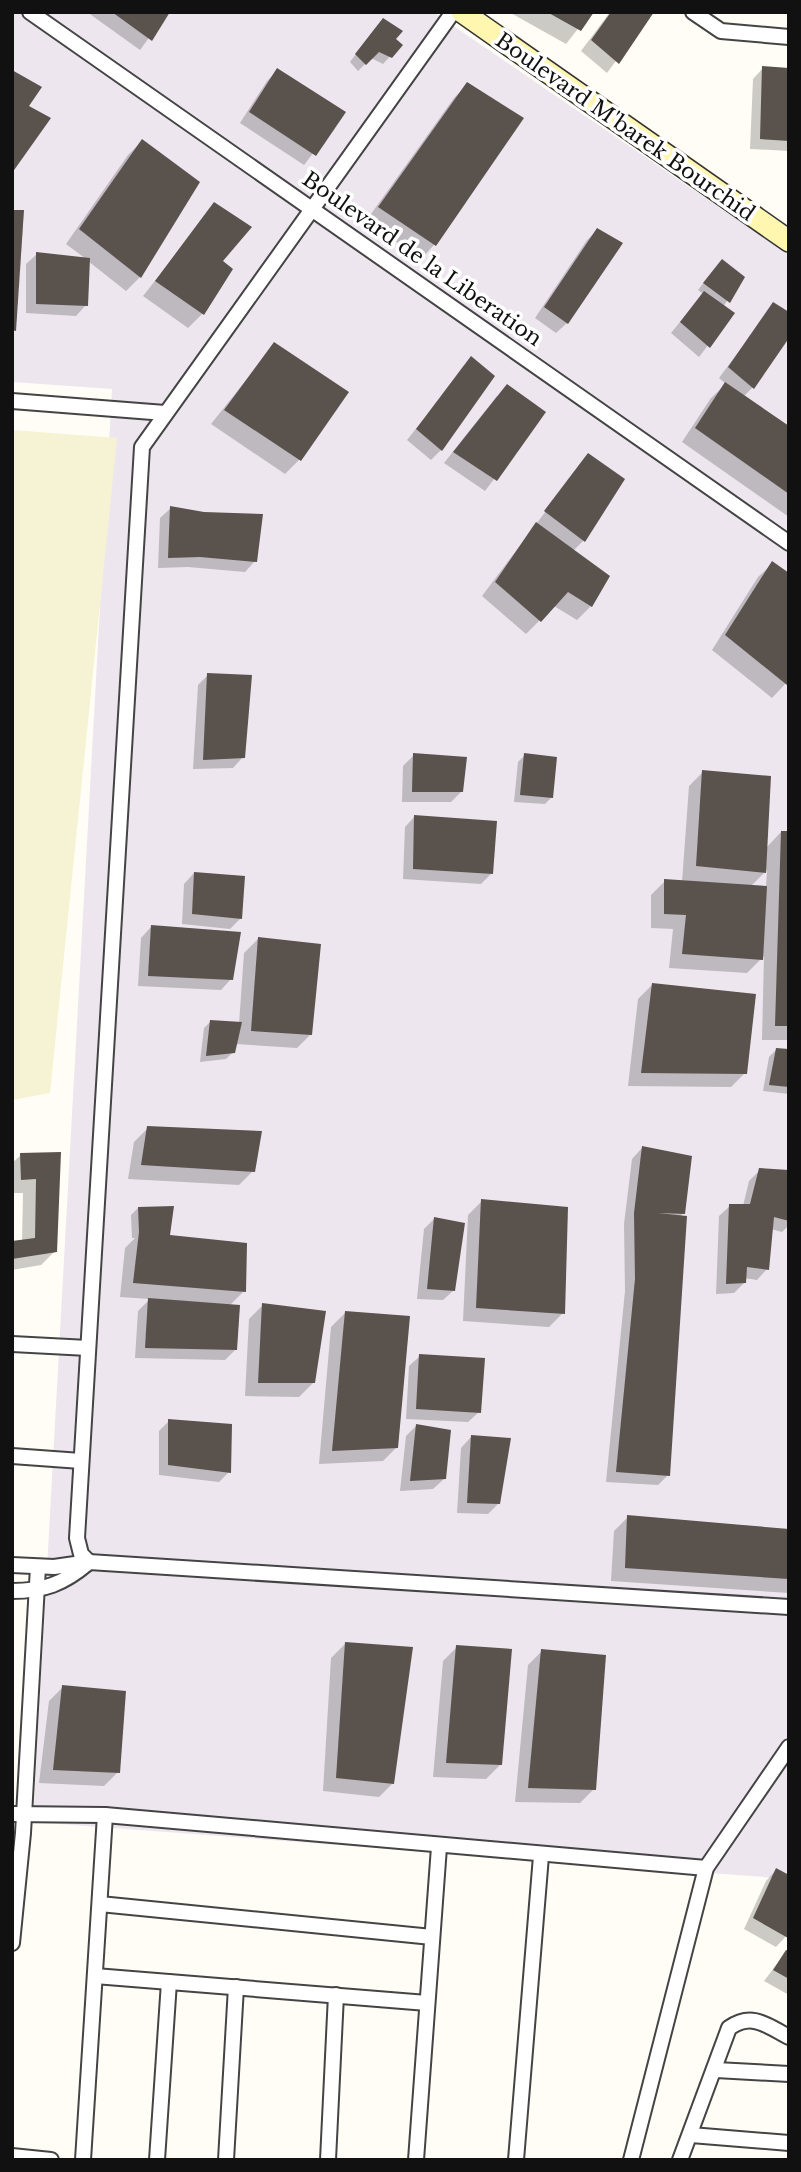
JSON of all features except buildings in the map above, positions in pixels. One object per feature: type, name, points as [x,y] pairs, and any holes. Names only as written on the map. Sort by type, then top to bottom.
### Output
[{"type":"street","name":"Boulevard de la Liberation","points":[[30,12],[789,542]]},
{"type":"street","points":[[89,1562],[81,1553],[76,1538],[142,447],[453,12]]},
{"type":"street","name":"Boulevard M'barek Bourchid","points":[[463,12],[789,241]]},
{"type":"street","points":[[693,12],[722,31],[789,37]]},
{"type":"street","points":[[12,401],[165,413]]},
{"type":"street","points":[[12,1344],[88,1348]]},
{"type":"street","points":[[12,1457],[81,1461]]},
{"type":"street","points":[[12,1591],[37,1591],[56,1586],[89,1562]]},
{"type":"street","points":[[12,1566],[38,1567],[89,1562],[789,1607]]},
{"type":"street","points":[[12,1943],[18,1814],[38,1567]]},
{"type":"street","points":[[631,2160],[706,1868],[789,1747]]},
{"type":"street","points":[[18,1814],[106,1815],[439,1847],[706,1868]]},
{"type":"street","points":[[83,2160],[106,1815]]},
{"type":"street","points":[[416,2160],[439,1847]]},
{"type":"street","points":[[516,2160],[541,1856]]},
{"type":"street","points":[[100,1903],[432,1937]]},
{"type":"street","points":[[95,1976],[428,2003]]},
{"type":"street","points":[[156,2160],[169,1982]]},
{"type":"street","points":[[226,2160],[236,1987]]},
{"type":"street","points":[[328,2160],[336,1995]]},
{"type":"street","points":[[680,2160],[716,2070],[729,2028],[741,2020],[753,2018],[789,2037]]},
{"type":"street","points":[[716,2070],[789,2074]]},
{"type":"street","points":[[691,2134],[789,2143]]},
{"type":"street","points":[[12,2156],[51,2160]]},
{"type":"shaded area","points":[[12,12],[433,12],[789,255],[789,1879],[33,1822],[112,389],[12,382]]},
{"type":"shaded area","points":[[12,430],[117,438],[50,1093],[12,1100]]}]
